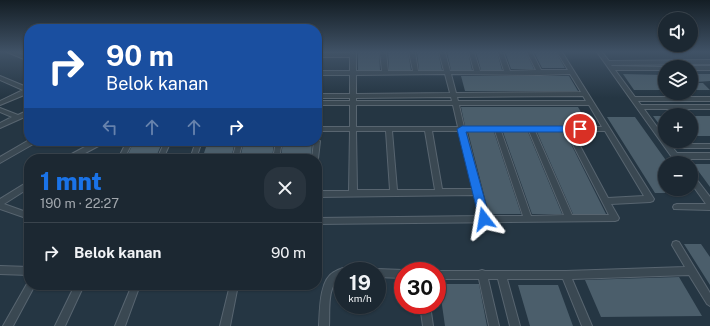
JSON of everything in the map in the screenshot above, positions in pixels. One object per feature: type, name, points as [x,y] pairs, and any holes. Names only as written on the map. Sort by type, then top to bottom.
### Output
[{"type":"street","points":[[352,194],[353,67]]},
{"type":"street","points":[[384,67],[385,73]]},
{"type":"street","points":[[415,67],[416,73]]},
{"type":"street","points":[[446,67],[484,219]]},
{"type":"street","points":[[476,67],[478,73]]},
{"type":"street","points":[[506,67],[508,73]]},
{"type":"street","points":[[537,67],[540,73]]},
{"type":"street","points":[[567,67],[650,199],[606,201]]},
{"type":"street","points":[[611,67],[658,133]]},
{"type":"street","points":[[698,68],[710,68]]},
{"type":"street","points":[[322,73],[570,72]]},
{"type":"street","points":[[0,78],[24,88]]},
{"type":"street","points":[[0,103],[24,92]]},
{"type":"street","points":[[322,96],[584,94]]},
{"type":"street","points":[[633,99],[710,99]]},
{"type":"street","points":[[322,103],[589,103]]},
{"type":"street","points":[[639,107],[710,107]]},
{"type":"street","points":[[0,110],[17,117]]},
{"type":"street","points":[[0,126],[24,114]]},
{"type":"street","points":[[322,129],[606,129]]},
{"type":"street","points":[[389,129],[394,193]]},
{"type":"street","points":[[428,129],[439,193]]},
{"type":"street","points":[[497,129],[528,219]]},
{"type":"street","points":[[531,129],[570,218]]},
{"type":"street","points":[[322,220],[615,218],[568,129]]},
{"type":"street","points":[[0,160],[24,146]]},
{"type":"street","points":[[78,154],[93,146]]},
{"type":"street","points":[[698,146],[710,146]]},
{"type":"street","points":[[669,148],[675,156]]},
{"type":"street","points":[[83,154],[86,150]]},
{"type":"street","points":[[698,156],[710,156]]},
{"type":"street","points":[[698,187],[710,203]]},
{"type":"street","points":[[0,205],[24,188]]},
{"type":"street","points":[[322,194],[478,192]]},
{"type":"street","points":[[0,205],[24,214]]},
{"type":"street","points":[[677,207],[710,207]]},
{"type":"street","points":[[676,246],[710,301]]},
{"type":"street","points":[[0,270],[24,271]]},
{"type":"street","points":[[446,275],[566,275],[692,271]]},
{"type":"street","points":[[482,274],[494,326]]},
{"type":"street","points":[[324,326],[328,282],[334,275]]},
{"type":"street","points":[[501,275],[514,326]]},
{"type":"street","points":[[566,275],[587,326]]},
{"type":"street","points":[[8,326],[28,290]]},
{"type":"street","points":[[60,326],[78,290]]},
{"type":"street","points":[[120,326],[134,290]]},
{"type":"street","points":[[225,326],[233,290]]},
{"type":"street","points":[[426,314],[428,326]]},
{"type":"building","points":[[358,67],[380,67],[380,70],[358,70]]},
{"type":"building","points":[[389,67],[411,67],[411,70],[389,70]]},
{"type":"building","points":[[419,67],[441,67],[442,70],[419,70]]},
{"type":"building","points":[[450,67],[471,67],[472,70],[451,70]]},
{"type":"building","points":[[480,67],[501,67],[502,70],[481,70]]},
{"type":"building","points":[[510,67],[533,67],[534,69],[511,69]]},
{"type":"building","points":[[542,67],[565,68],[542,68]]},
{"type":"building","points":[[623,74],[658,75],[658,90],[634,90]]},
{"type":"building","points":[[698,74],[710,74],[710,81],[698,82]]},
{"type":"building","points":[[461,76],[569,76],[578,91],[465,91]]},
{"type":"building","points":[[698,83],[703,83],[710,90],[698,90]]},
{"type":"building","points":[[461,107],[578,107],[589,126],[465,126]]},
{"type":"building","points":[[653,116],[658,116],[658,123]]},
{"type":"building","points":[[698,116],[710,116],[710,136],[698,136]]},
{"type":"building","points":[[607,117],[635,117],[663,156],[658,156],[658,193],[655,193]]},
{"type":"building","points":[[468,132],[494,132],[521,214],[489,214]]},
{"type":"building","points":[[503,132],[528,132],[562,214],[532,214]]},
{"type":"building","points":[[537,132],[565,132],[606,214],[573,214]]},
{"type":"building","points":[[132,146],[161,146],[157,154],[128,154]]},
{"type":"building","points":[[206,146],[234,146],[232,154],[204,154]]},
{"type":"building","points":[[243,146],[273,146],[273,154],[241,154]]},
{"type":"building","points":[[282,146],[312,146],[311,154],[282,154]]},
{"type":"building","points":[[698,164],[710,164],[710,187],[698,171]]},
{"type":"building","points":[[684,244],[701,244],[710,257],[710,285]]},
{"type":"building","points":[[679,277],[702,316],[601,317],[585,280]]},
{"type":"building","points":[[446,284],[479,284],[487,326],[445,326],[443,314],[446,314]]},
{"type":"building","points":[[518,285],[558,285],[573,326],[530,326]]},
{"type":"route","points":[[484,219],[462,129],[580,129]]}]
